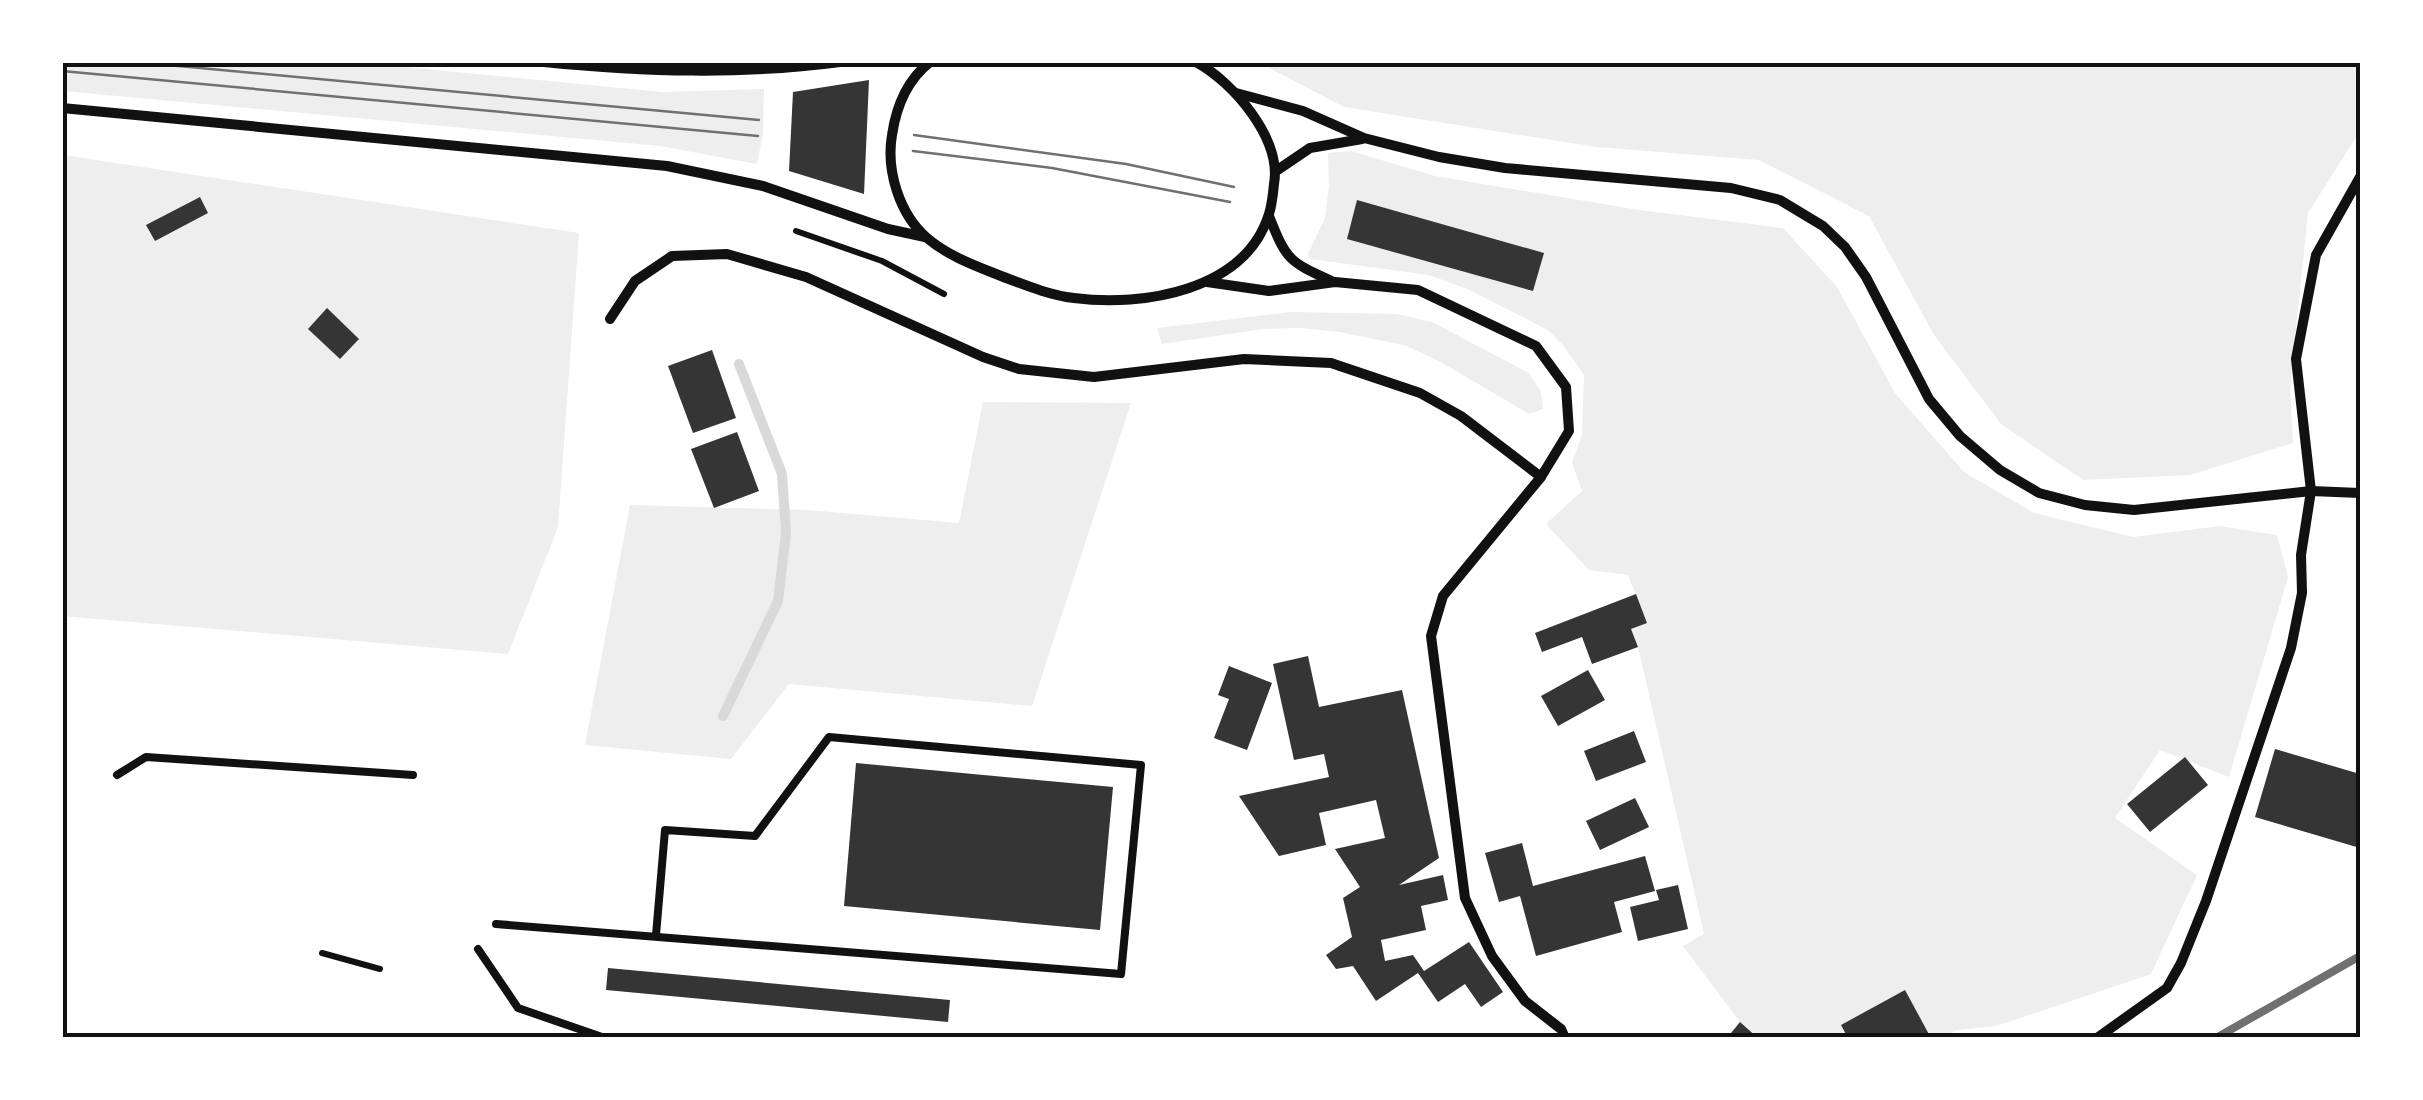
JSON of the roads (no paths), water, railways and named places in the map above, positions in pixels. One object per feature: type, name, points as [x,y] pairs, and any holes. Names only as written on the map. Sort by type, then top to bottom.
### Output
[{"type":"street","points":[[544,62],[683,72],[776,71],[840,62]]},
{"type":"street","points":[[925,237],[898,200],[888,154],[896,108],[921,69],[930,62]]},
{"type":"street","points":[[62,108],[667,166],[764,186],[925,237],[964,262],[1034,289],[1074,298],[1108,300],[1161,296],[1207,282],[1244,256],[1269,216],[1276,171],[1262,129],[1236,94],[1196,62]]},
{"type":"street","points":[[1236,94],[1303,111],[1364,138],[1439,157],[1505,168],[1731,188],[1780,200],[1823,226],[1845,247],[1866,277],[1929,399],[1960,436],[2000,470],[2039,493],[2084,506],[2134,510],[2310,492],[2360,493]]},
{"type":"street","points":[[1276,171],[1310,148],[1364,138]]},
{"type":"street","points":[[2096,1038],[2166,988],[2181,963],[2206,901],[2291,648],[2302,593],[2300,555],[2310,492],[2296,360],[2316,256],[2360,177]]},
{"type":"street","points":[[1269,216],[1284,252],[1295,264],[1335,282]]},
{"type":"street","points":[[610,320],[635,281],[672,256],[727,254],[806,277],[983,357],[1046,374],[1094,377],[1244,359],[1331,363],[1420,393],[1462,416],[1541,477]]},
{"type":"street","points":[[1207,282],[1270,291],[1335,282],[1418,290],[1536,346],[1566,387],[1569,431],[1541,477],[1443,596],[1431,636],[1465,898],[1492,956],[1526,1001],[1573,1038]]},
{"type":"lane","points":[[496,924],[1121,974],[1141,766],[828,737],[755,836],[665,830],[656,935]]},
{"type":"lane","points":[[117,775],[146,756],[413,775]]},
{"type":"lane","points":[[478,949],[518,1008],[605,1038]]},
{"type":"waterway","points":[[723,716],[778,601],[786,533],[782,474],[739,364]]},
{"type":"tram line","points":[[136,62],[759,120]]},
{"type":"tram line","points":[[62,71],[758,136]]},
{"type":"tram line","points":[[914,135],[1126,164],[1234,187]]},
{"type":"tram line","points":[[913,151],[1052,168],[1230,202]]},
{"type":"railway","points":[[2216,1038],[2360,956]]}]
